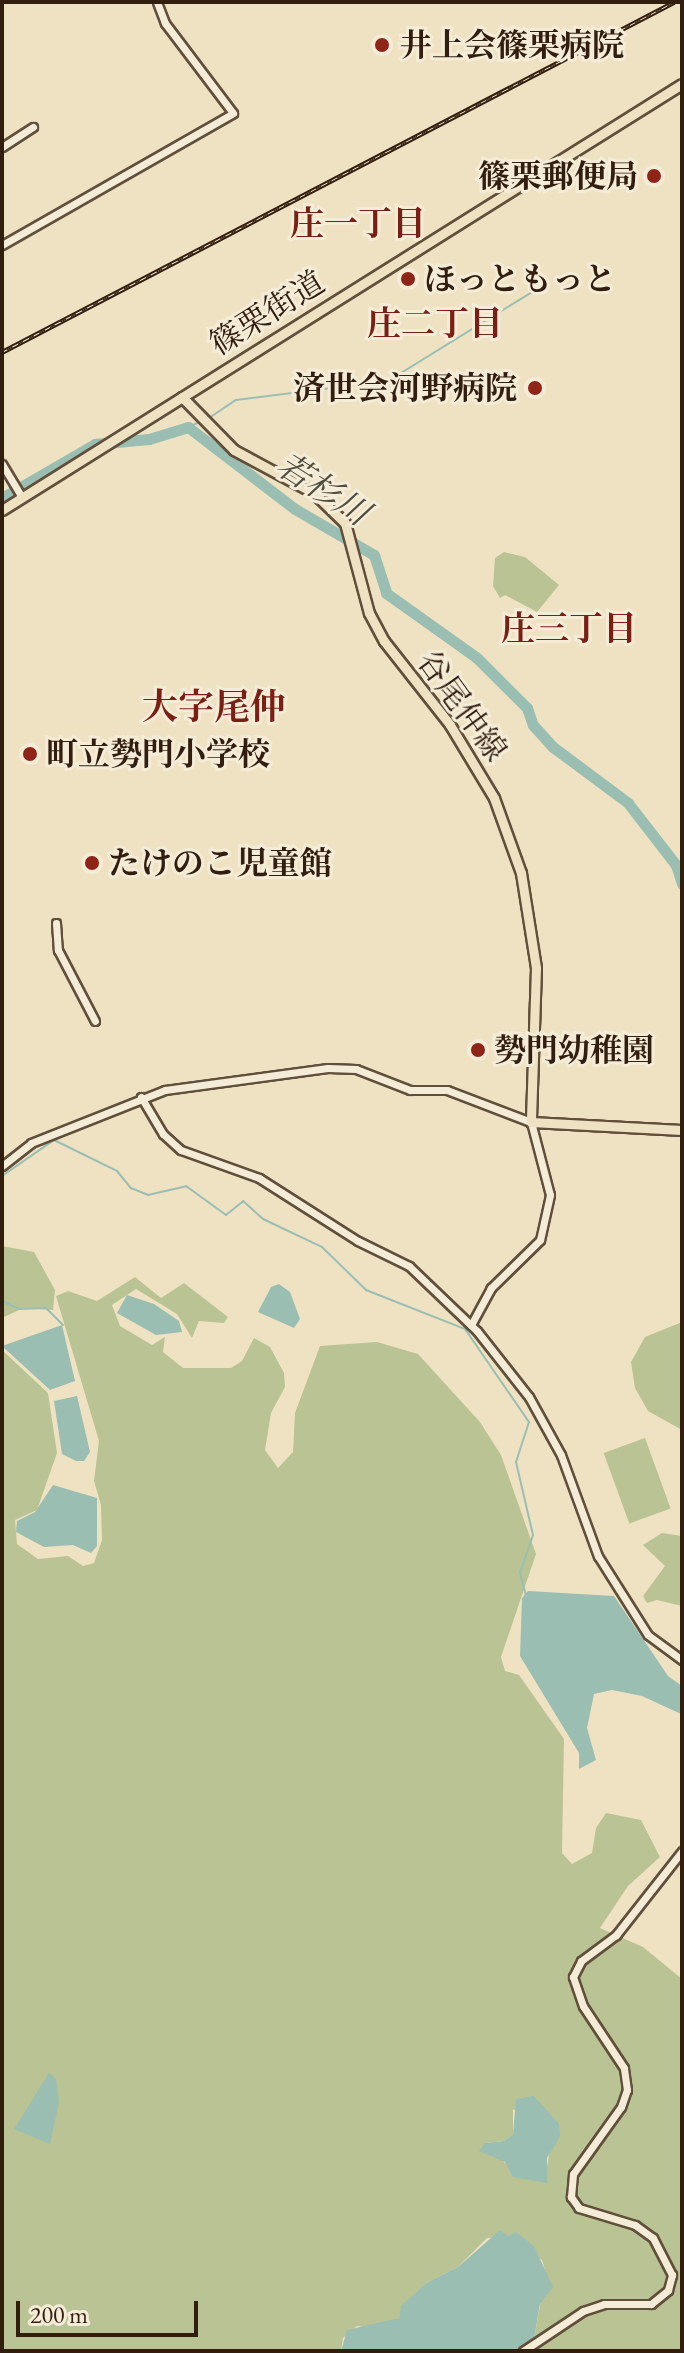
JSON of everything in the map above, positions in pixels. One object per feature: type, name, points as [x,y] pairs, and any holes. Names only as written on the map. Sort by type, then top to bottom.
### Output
[{"type":"main road","name":"篠栗街道","points":[[2,510],[20,493],[111,442],[682,84]]},
{"type":"main road","name":"谷尾仲線","points":[[182,397],[234,450],[314,493],[334,508],[350,536],[369,613],[384,641],[472,757],[507,828],[531,921],[536,968],[531,1122]]},
{"type":"main road","points":[[531,1122],[682,1130]]},
{"type":"street","points":[[2,245],[233,113],[165,23],[157,2]]},
{"type":"street","points":[[2,147],[33,127]]},
{"type":"street","points":[[2,464],[20,493]]},
{"type":"street","points":[[56,923],[58,950],[95,1021]]},
{"type":"street","points":[[2,1166],[31,1143],[141,1097],[282,1073],[346,1068],[410,1090],[447,1090],[531,1122],[549,1182],[549,1220],[532,1249],[491,1288],[471,1325]]},
{"type":"street","points":[[141,1097],[163,1134],[181,1150],[259,1178],[358,1241],[409,1266],[471,1325],[529,1397],[561,1455],[598,1556],[615,1583],[655,1643],[682,1660]]},
{"type":"street","points":[[523,2351],[583,2311],[604,2304],[651,2304],[668,2290],[672,2275],[653,2238],[635,2225],[579,2208],[571,2197],[573,2174],[621,2107],[627,2090],[624,2068],[583,2006],[573,1977],[581,1961],[616,1935],[682,1851]]},
{"type":"green space","points":[[504,552],[525,557],[559,585],[537,612],[505,595],[500,598],[493,586],[495,558]]},
{"type":"green space","points":[[2,1246],[34,1252],[55,1290],[53,1310],[23,1308],[2,1318]]},
{"type":"green space","points":[[135,1277],[161,1298],[184,1283],[228,1317],[224,1323],[199,1321],[192,1338],[177,1314],[136,1289],[112,1305],[120,1326],[152,1345],[165,1337],[163,1352],[183,1368],[231,1368],[242,1361],[254,1338],[270,1347],[284,1373],[285,1387],[271,1413],[265,1450],[278,1468],[293,1452],[295,1413],[320,1346],[377,1342],[418,1354],[480,1422],[501,1455],[536,1554],[501,1657],[505,1671],[519,1675],[564,1739],[562,1853],[572,1864],[592,1853],[596,1828],[606,1813],[641,1820],[660,1857],[628,1886],[600,1928],[643,1947],[682,1979],[682,2351],[516,2351],[534,2339],[546,2273],[542,2260],[508,2237],[487,2238],[458,2267],[426,2283],[402,2306],[399,2318],[371,2328],[357,2326],[343,2338],[341,2351],[2,2351],[2,1350],[48,1393],[57,1453],[37,1510],[15,1520],[17,1544],[38,1559],[68,1556],[83,1566],[94,1563],[102,1540],[101,1505],[94,1481],[99,1441],[56,1296],[68,1291],[97,1301]],"holes":[[[513,2109],[560,2137],[550,2149],[547,2167],[511,2169],[485,2143],[504,2141],[513,2134]]]},
{"type":"green space","points":[[682,1322],[682,1430],[648,1411],[635,1388],[631,1362],[645,1337]]},
{"type":"green space","points":[[645,1438],[671,1508],[629,1524],[604,1453]]},
{"type":"green space","points":[[662,1533],[682,1536],[682,1606],[657,1600],[647,1603],[643,1596],[665,1566],[643,1545]]},
{"type":"water","points":[[279,1284],[290,1292],[300,1319],[294,1328],[258,1312],[271,1287]]},
{"type":"water","points":[[127,1295],[154,1304],[179,1321],[182,1332],[156,1335],[117,1313]]},
{"type":"water","points":[[62,1325],[75,1381],[50,1390],[2,1346]]},
{"type":"water","points":[[77,1396],[90,1452],[84,1461],[76,1461],[62,1454],[54,1401]]},
{"type":"water","points":[[53,1485],[97,1498],[97,1546],[91,1553],[73,1545],[44,1547],[16,1532],[17,1521],[35,1512]]},
{"type":"water","points":[[528,1591],[614,1596],[668,1676],[682,1686],[681,1714],[642,1696],[612,1690],[594,1694],[587,1728],[596,1760],[579,1769],[579,1753],[520,1656],[522,1598]]},
{"type":"water","points":[[49,2073],[56,2079],[59,2102],[50,2144],[14,2129]]},
{"type":"water","points":[[534,2096],[559,2124],[560,2137],[547,2158],[547,2183],[513,2177],[505,2162],[479,2151],[485,2143],[504,2141],[513,2134],[516,2099]]},
{"type":"water","points":[[500,2230],[508,2236],[516,2232],[534,2246],[553,2287],[540,2304],[534,2339],[516,2351],[341,2351],[347,2330],[399,2318],[401,2306],[426,2283],[458,2267]]},
{"type":"waterway","points":[[209,418],[236,400],[388,381],[545,284]]},
{"type":"waterway","points":[[188,427],[200,422]]},
{"type":"waterway","name":"若杉川","points":[[2,498],[95,444],[149,439],[188,427],[295,509],[374,555],[386,593],[477,658],[527,708],[533,725],[553,747],[628,803],[676,865],[682,884]]},
{"type":"waterway","points":[[2,1176],[54,1140],[117,1171],[131,1188],[148,1195],[186,1186],[226,1215],[243,1201],[263,1219],[322,1247],[366,1290],[465,1329],[529,1422],[516,1462],[533,1535],[520,1572],[526,1596]]},
{"type":"waterway","points":[[2,1301],[19,1309],[46,1308],[63,1325]]},
{"type":"railway","points":[[2,352],[674,2]]},
{"type":"place","name":"井上会篠栗病院","points":[[382,45]]},
{"type":"place","name":"篠栗郵便局","points":[[654,176]]},
{"type":"place","name":"ほっともっと","points":[[408,279]]},
{"type":"place","name":"済世会河野病院","points":[[535,388]]},
{"type":"place","name":"町立勢門小学校","points":[[30,754]]},
{"type":"place","name":"たけのこ児童館","points":[[92,863]]},
{"type":"place","name":"勢門幼稚園","points":[[478,1050]]},
{"type":"district","name":"庄一丁目","points":[[358,224]]},
{"type":"district","name":"庄二丁目","points":[[435,324]]},
{"type":"district","name":"庄三丁目","points":[[569,629]]},
{"type":"district","name":"大字尾仲","points":[[214,707]]}]
